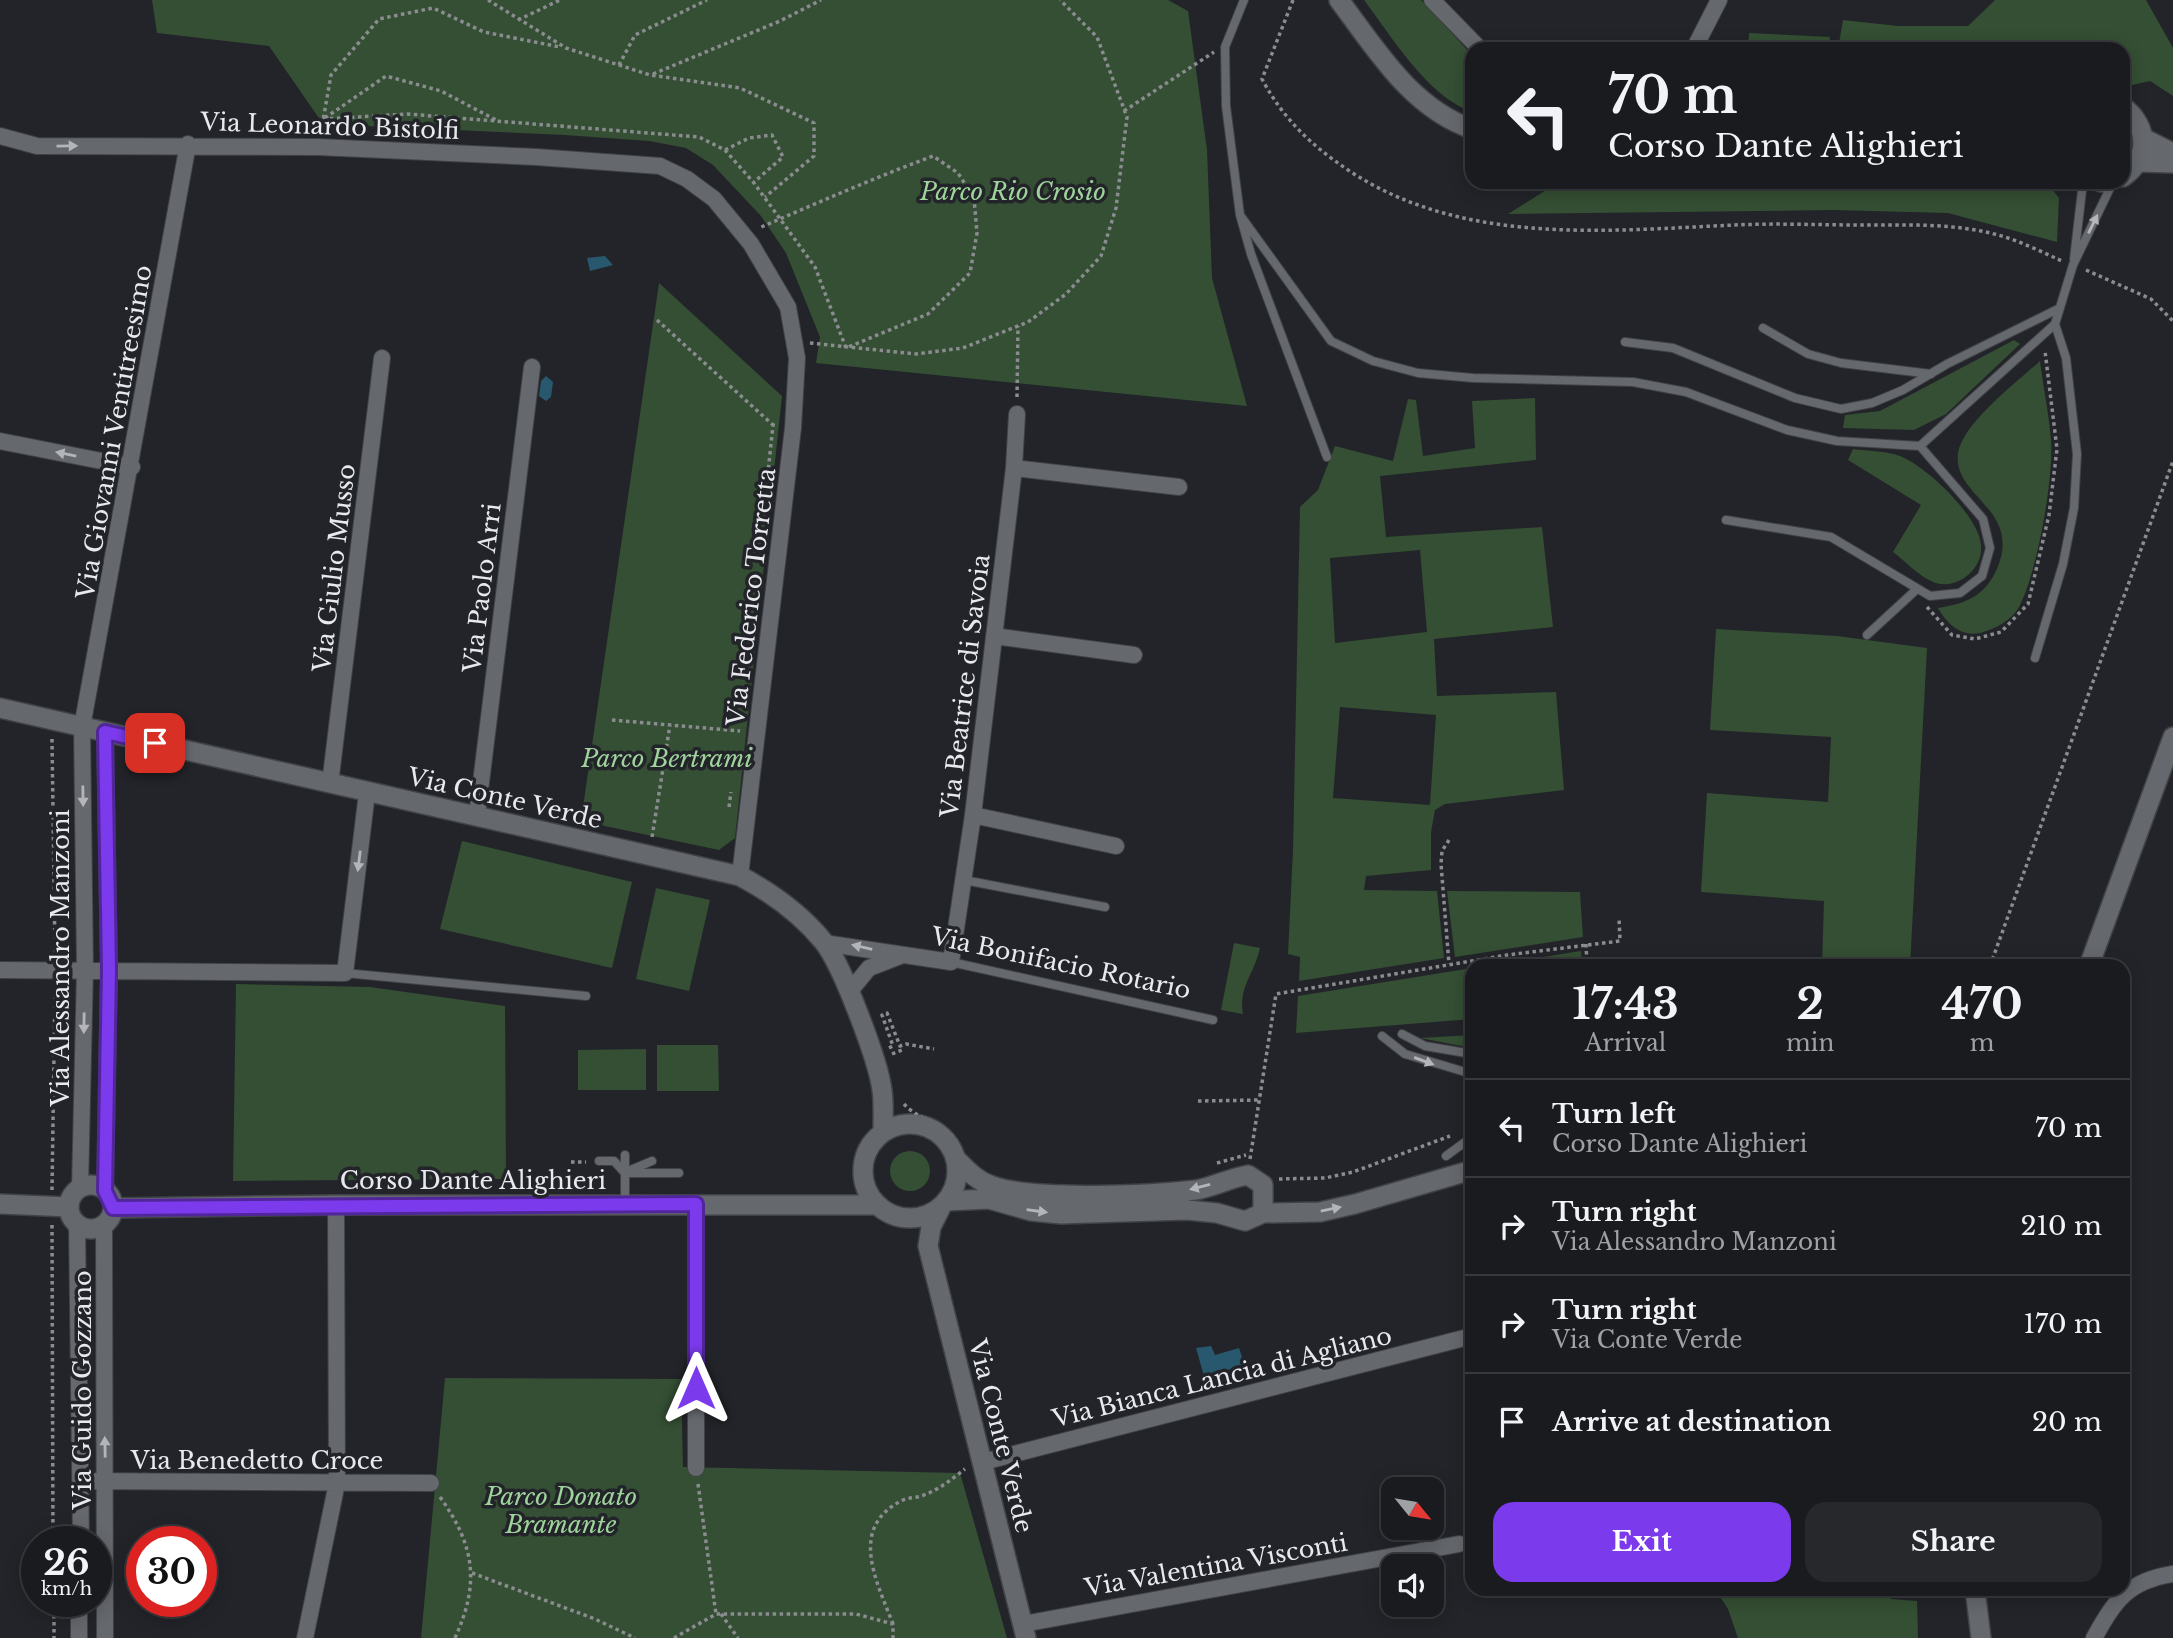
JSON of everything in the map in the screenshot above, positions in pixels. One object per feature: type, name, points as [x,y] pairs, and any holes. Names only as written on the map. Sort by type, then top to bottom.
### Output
[{"type":"street","points":[[1339,0],[1389,67],[1417,97],[1465,127]]},
{"type":"street","points":[[1698,42],[1719,0]]},
{"type":"street","points":[[1438,3],[1474,42]]},
{"type":"street","points":[[2130,113],[2143,138],[2138,162],[2130,170]]},
{"type":"street","name":"Via Leonardo Bistolfi","points":[[0,136],[37,146],[188,144],[318,147],[536,157],[660,166]]},
{"type":"street","points":[[2143,138],[2173,153]]},
{"type":"street","name":"Via Giovanni Ventitreesimo","points":[[82,727],[132,467],[188,144]]},
{"type":"street","points":[[2138,162],[2173,163]]},
{"type":"street","name":"Via Federico Torretta","points":[[660,166],[687,179],[713,199],[743,235],[788,307],[797,358],[796,406],[740,876]]},
{"type":"street","name":"Via Giulio Musso","points":[[330,784],[382,358]]},
{"type":"street","name":"Via Paolo Arri","points":[[477,815],[532,367]]},
{"type":"street","name":"Via Beatrice di Savoia","points":[[951,962],[973,815],[1014,468],[1017,414]]},
{"type":"street","points":[[0,441],[132,467]]},
{"type":"street","points":[[1014,468],[1179,487]]},
{"type":"street","points":[[994,636],[1135,655]]},
{"type":"street","name":"Via Conte Verde","points":[[0,708],[740,876],[775,894],[824,943],[850,991],[898,1103],[883,1132]]},
{"type":"street","name":"Via Alessandro Manzoni","points":[[80,1188],[85,969],[82,727]]},
{"type":"street","name":"Via Alessandro Manzoni","points":[[105,732],[109,970],[107,1208]]},
{"type":"street","points":[[2092,959],[2173,737]]},
{"type":"street","points":[[0,970],[345,974],[367,793]]},
{"type":"street","points":[[973,815],[1116,846]]},
{"type":"street","name":"Via Bonifacio Rotario","points":[[824,943],[845,944],[900,956],[951,962]]},
{"type":"street","name":"Via Bonifacio Rotario","points":[[850,991],[869,968],[900,956]]},
{"type":"street","points":[[1263,1213],[1263,1185],[1248,1175],[1227,1178],[1199,1189],[1038,1193],[993,1186],[980,1180],[956,1159],[950,1145],[940,1134],[898,1103],[883,1132],[867,1153],[864,1178],[878,1205],[892,1214],[908,1218],[931,1213],[944,1204],[989,1199],[1031,1210],[1085,1215],[1187,1210],[1217,1213],[1245,1221],[1263,1213],[1320,1212],[1465,1172]]},
{"type":"street","points":[[928,1246],[931,1227],[954,1188],[956,1159]]},
{"type":"street","points":[[834,1204],[864,1178]]},
{"type":"street","points":[[0,1204],[66,1212],[90,1229],[107,1208],[93,1186],[80,1188],[74,1193],[66,1212]]},
{"type":"street","points":[[696,1204],[696,1468]]},
{"type":"street","points":[[305,1638],[337,1483],[336,1205]]},
{"type":"street","name":"Corso Dante Alighieri","points":[[107,1208],[336,1205],[878,1205]]},
{"type":"street","name":"Via Guido Gozzano","points":[[105,1638],[107,1208]]},
{"type":"street","name":"Via Guido Gozzano","points":[[66,1212],[82,1481],[81,1526]]},
{"type":"street","name":"Via Conte Verde","points":[[908,1218],[928,1246],[1025,1631]]},
{"type":"street","name":"Via Bianca Lancia di Agliano","points":[[983,1462],[1465,1338]]},
{"type":"street","name":"Via Benedetto Croce","points":[[82,1481],[431,1483]]},
{"type":"street","name":"Via Valentina Visconti","points":[[1025,1631],[1459,1544]]},
{"type":"street","points":[[2130,1591],[2151,1577],[2173,1574]]},
{"type":"street","points":[[1976,1596],[1981,1638]]},
{"type":"street","points":[[2094,1638],[2114,1602],[2123,1596]]},
{"type":"street","points":[[79,1617],[79,1638]]},
{"type":"lane","points":[[1244,0],[1225,47],[1226,107],[1240,215],[1251,254],[1327,457]]},
{"type":"lane","points":[[2073,265],[2082,189]]},
{"type":"lane","points":[[1240,215],[1331,341],[1373,360],[1418,373],[1473,378],[1633,382],[1686,392],[1800,433],[1837,441],[1920,446],[2055,324],[2073,265],[2110,189]]},
{"type":"lane","points":[[1625,342],[1673,348],[1795,398],[1841,409],[1872,402],[2060,308]]},
{"type":"lane","points":[[2035,658],[2063,564],[2074,508],[2077,454],[2066,358],[2055,324]]},
{"type":"lane","points":[[1763,328],[1808,354],[1841,363],[1931,374]]},
{"type":"lane","points":[[1726,520],[1831,537],[1930,596],[1960,593],[1982,576],[1990,548],[1983,519],[1920,446]]},
{"type":"lane","points":[[1867,635],[1917,589]]},
{"type":"lane","points":[[964,880],[1105,908]]},
{"type":"lane","name":"Via Bonifacio Rotario","points":[[951,962],[1213,1020]]},
{"type":"lane","points":[[345,974],[586,996]]},
{"type":"lane","points":[[1402,1034],[1425,1046],[1465,1053]]},
{"type":"lane","points":[[1382,1035],[1405,1054],[1465,1072]]},
{"type":"lane","points":[[1446,1156],[1465,1142]]},
{"type":"lane","points":[[625,1155],[625,1204]]},
{"type":"lane","points":[[599,1161],[614,1161],[625,1173],[679,1172]]},
{"type":"lane","points":[[625,1173],[652,1161]]},
{"type":"path","points":[[488,0],[566,48]]},
{"type":"path","points":[[518,20],[560,0]]},
{"type":"path","points":[[619,65],[635,35],[707,0]]},
{"type":"path","points":[[650,75],[780,21],[821,0]]},
{"type":"path","points":[[794,341],[916,354],[963,348],[1018,326],[1066,294],[1101,256],[1116,208],[1127,117],[1097,37],[1060,0]]},
{"type":"path","points":[[1293,0],[1262,79],[1277,107],[1306,140],[1330,158],[1378,190],[1432,211],[1484,223],[1529,229],[1754,225],[1954,228],[1998,235],[2073,265],[2151,299],[2173,321]]},
{"type":"path","points":[[318,147],[331,75],[379,19],[433,8],[484,32],[566,48],[650,75],[740,88],[814,122],[814,156],[765,197]]},
{"type":"path","points":[[1124,111],[1203,57],[1225,47]]},
{"type":"path","points":[[323,119],[386,76],[441,91],[500,122]]},
{"type":"path","points":[[323,119],[407,114],[699,137],[725,150],[765,197],[815,267],[846,348]]},
{"type":"path","points":[[725,150],[749,138],[772,135],[783,157],[754,183]]},
{"type":"path","points":[[743,235],[854,185],[933,156],[958,173],[974,198],[977,233],[970,273],[928,314],[846,348]]},
{"type":"path","points":[[657,320],[773,425],[793,428]]},
{"type":"path","points":[[1017,414],[1018,326]]},
{"type":"path","points":[[1917,589],[1932,615],[1952,635],[1975,639],[2001,632],[2028,604],[2049,515],[2057,449],[2043,335]]},
{"type":"path","points":[[760,545],[773,425]]},
{"type":"path","points":[[1993,959],[2173,461]]},
{"type":"path","points":[[611,720],[740,732],[741,718]]},
{"type":"path","points":[[52,720],[55,970],[66,1212],[54,1526]]},
{"type":"path","points":[[649,856],[670,725]]},
{"type":"path","points":[[1449,840],[1442,850],[1441,864],[1449,964]]},
{"type":"path","points":[[1483,959],[1620,941],[1619,918]]},
{"type":"path","points":[[1586,944],[1587,959]]},
{"type":"path","points":[[1248,1175],[1276,994],[1465,962]]},
{"type":"path","points":[[882,1051],[893,1046],[882,1015],[887,1013],[902,1050],[892,1054]]},
{"type":"path","points":[[900,1046],[934,1049]]},
{"type":"path","points":[[1198,1101],[1260,1100]]},
{"type":"path","points":[[1276,1176],[1279,1179],[1325,1178],[1353,1172],[1459,1133]]},
{"type":"path","points":[[1251,1155],[1260,1159]]},
{"type":"path","points":[[893,1638],[893,1624],[872,1567],[869,1547],[875,1526],[884,1513],[904,1500],[940,1488],[966,1469],[983,1462]]},
{"type":"path","points":[[696,1468],[707,1570],[718,1614],[738,1638]]},
{"type":"path","points":[[431,1483],[461,1530],[472,1573],[471,1596],[455,1638]]},
{"type":"path","points":[[472,1573],[595,1619],[635,1638]]},
{"type":"path","points":[[674,1638],[718,1614],[856,1614],[893,1624]]},
{"type":"path","points":[[54,1617],[54,1638]]},
{"type":"green space","name":"Parco Rio Crosio","points":[[152,0],[1168,0],[1188,11],[1207,150],[1212,278],[1247,406],[816,363],[820,337],[786,253],[761,216],[713,165],[686,148],[649,141],[565,135],[323,124],[269,46],[157,33]]},
{"type":"green space","points":[[1364,0],[1421,0],[1465,47],[1465,108],[1440,93],[1399,47]]},
{"type":"green space","points":[[1995,0],[2146,0],[2173,48],[2173,96],[2150,81],[2130,85],[2130,42],[1839,42],[1843,20],[1898,26],[1968,26]]},
{"type":"green space","points":[[1749,33],[1830,37],[1830,42],[1748,42]]},
{"type":"green space","points":[[1548,189],[2052,189],[2059,198],[2057,242],[1948,213],[1834,210],[1508,214]]},
{"type":"green space","name":"Parco Bertrami","points":[[659,283],[782,396],[735,838],[719,850],[581,821]]},
{"type":"green space","points":[[2014,340],[2020,344],[1946,414],[1914,430],[1843,428],[1845,415],[1880,411]]},
{"type":"green space","points":[[2040,361],[2051,457],[2043,525],[2032,572],[2026,592],[2012,616],[1986,631],[1967,633],[1950,624],[1938,608],[1979,594],[1995,573],[2002,551],[2001,534],[1995,519],[1966,482],[1959,468],[1958,453],[1962,441],[1980,416]]},
{"type":"green space","points":[[1535,398],[1536,460],[1380,476],[1386,537],[1542,527],[1553,627],[1434,639],[1437,696],[1556,692],[1564,790],[1445,804],[1435,810],[1431,832],[1431,870],[1366,876],[1364,890],[1437,891],[1444,958],[1299,981],[1300,957],[1288,954],[1293,850],[1300,507],[1318,490],[1335,446],[1393,461],[1408,399],[1416,400],[1423,456],[1475,448],[1472,401]],"holes":[[[1420,550],[1427,632],[1335,643],[1330,558]],[[1340,707],[1436,715],[1430,805],[1333,798]]]},
{"type":"green space","points":[[1853,449],[1900,456],[1923,470],[1950,493],[1978,533],[1981,554],[1973,571],[1958,581],[1940,584],[1921,575],[1893,552],[1921,505],[1848,460]]},
{"type":"green space","points":[[1716,629],[1837,636],[1927,648],[1910,959],[1822,959],[1824,901],[1701,892],[1707,793],[1828,802],[1831,737],[1710,730]]},
{"type":"green space","points":[[462,841],[632,882],[612,968],[440,929]]},
{"type":"green space","points":[[656,888],[710,900],[689,991],[636,979]]},
{"type":"green space","points":[[1447,891],[1580,892],[1583,937],[1455,957]]},
{"type":"green space","points":[[1234,943],[1260,948],[1245,988],[1243,1014],[1221,1010]]},
{"type":"green space","points":[[1581,951],[1582,959],[1531,959]]},
{"type":"green space","points":[[1465,969],[1465,1020],[1296,1033],[1298,996]]},
{"type":"green space","points":[[236,984],[370,987],[505,1006],[506,1179],[233,1181]]},
{"type":"green space","points":[[1465,1035],[1465,1047],[1420,1038]]},
{"type":"green space","points":[[657,1045],[718,1045],[719,1091],[657,1091]]},
{"type":"green space","points":[[646,1049],[646,1090],[578,1090],[578,1050]]},
{"type":"green space","points":[[910,1151],[918,1152],[924,1157],[929,1163],[929,1179],[924,1185],[918,1190],[910,1191],[902,1190],[896,1185],[891,1179],[890,1171],[891,1163],[896,1157],[902,1152]]},
{"type":"green space","name":"Parco Donato Bramante","points":[[445,1378],[681,1379],[683,1467],[960,1473],[1007,1638],[421,1638]]},
{"type":"green space","points":[[1720,1596],[1888,1596],[1891,1599],[1917,1601],[1918,1638],[1738,1638],[1728,1609]]},
{"type":"water","points":[[605,256],[613,265],[590,271],[587,258]]},
{"type":"water","points":[[546,376],[553,382],[551,397],[546,401],[539,396],[541,381]]},
{"type":"water","points":[[1211,1346],[1215,1355],[1239,1348],[1245,1366],[1204,1376],[1196,1348]]},
{"type":"route","points":[[155,743],[105,732],[109,970],[105,1191],[113,1208],[696,1204],[696,1388]]}]
